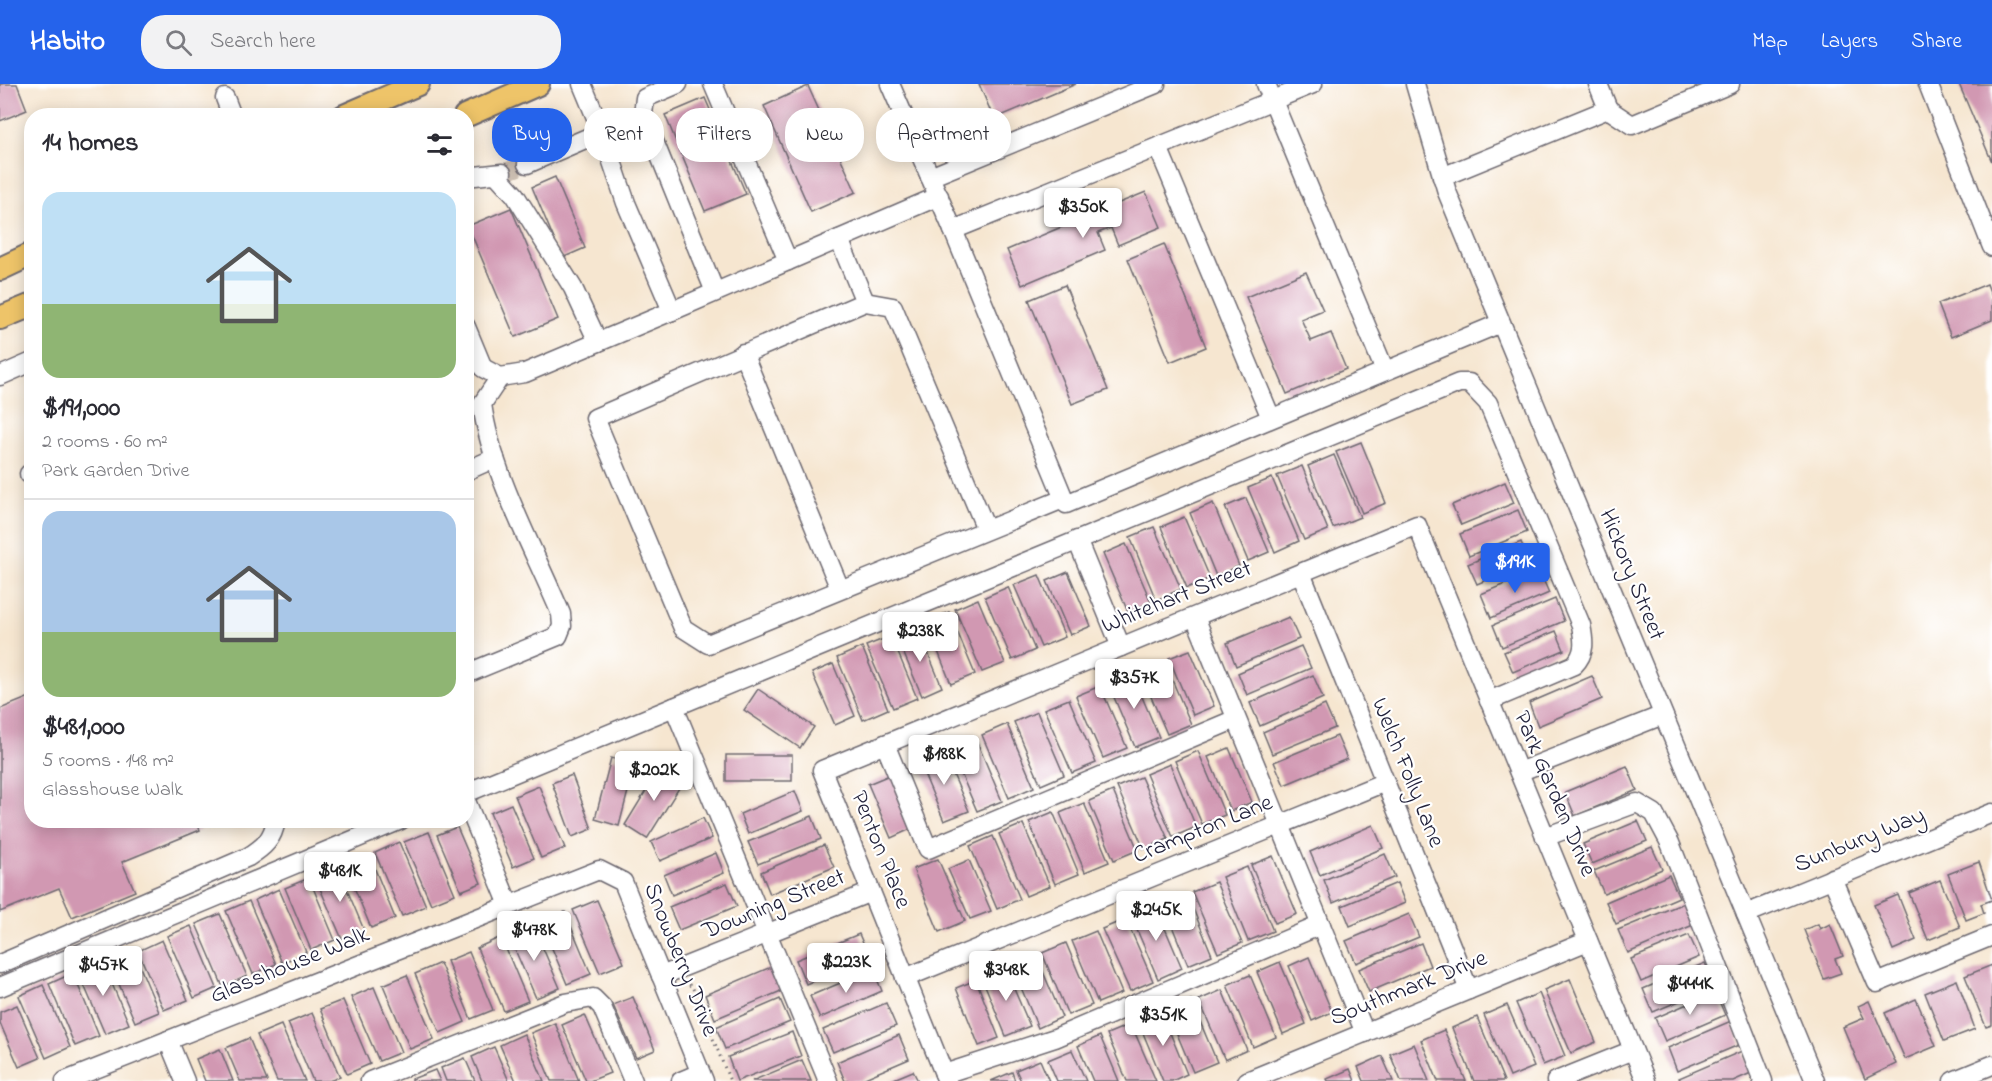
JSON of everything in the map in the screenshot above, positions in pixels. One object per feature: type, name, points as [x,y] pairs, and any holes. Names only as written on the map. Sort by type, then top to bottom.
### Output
[{"type":"main road","points":[[362,108],[418,84]]},
{"type":"main road","points":[[474,112],[538,84]]},
{"type":"main road","points":[[0,268],[24,258]]},
{"type":"main road","points":[[0,318],[24,308]]},
{"type":"street","points":[[582,84],[592,108]]},
{"type":"street","points":[[644,108],[645,98],[678,84]]},
{"type":"street","points":[[713,84],[788,261]]},
{"type":"street","points":[[890,84],[939,196],[1066,504],[1501,322]]},
{"type":"street","points":[[930,177],[1156,84]]},
{"type":"street","points":[[953,230],[1158,147],[1270,92],[1312,84]]},
{"type":"street","name":"Hickory Street","points":[[1415,84],[1442,177],[1815,1081]]},
{"type":"street","points":[[1598,84],[1608,109],[1632,126],[1730,84]]},
{"type":"street","points":[[1928,84],[1992,247]]},
{"type":"street","points":[[1270,92],[1385,371]]},
{"type":"street","points":[[225,98],[229,108]]},
{"type":"street","points":[[1442,177],[1608,109]]},
{"type":"street","points":[[527,164],[584,140]]},
{"type":"street","points":[[1158,147],[1271,418]]},
{"type":"street","points":[[612,162],[626,203],[672,311]]},
{"type":"street","points":[[662,162],[715,292]]},
{"type":"street","points":[[474,176],[499,173],[573,288],[598,342]]},
{"type":"street","points":[[474,349],[483,368],[500,376],[525,373],[939,196]]},
{"type":"street","points":[[839,239],[866,302]]},
{"type":"street","points":[[986,529],[893,307],[866,302],[595,418],[683,628],[708,644],[1063,499]]},
{"type":"street","points":[[743,353],[840,590]]},
{"type":"street","points":[[0,376],[24,366]]},
{"type":"street","points":[[474,671],[558,636],[562,626],[561,614],[495,458],[486,429],[482,404],[500,376]]},
{"type":"street","points":[[474,790],[1445,387],[1469,383],[1488,403],[1581,625],[1584,645],[1580,658],[1574,665],[1489,701]]},
{"type":"street","points":[[474,467],[495,458]]},
{"type":"street","name":"Whitehart Street","points":[[822,770],[1417,525]]},
{"type":"street","name":"Park Garden Drive","points":[[1417,525],[1646,1081]]},
{"type":"street","points":[[1077,540],[1121,647]]},
{"type":"street","name":"Welch Folly Lane","points":[[1301,573],[1469,990]]},
{"type":"street","points":[[1195,617],[1365,1033]]},
{"type":"street","points":[[674,707],[828,1081]]},
{"type":"street","points":[[1519,772],[1663,715]]},
{"type":"street","points":[[885,744],[928,849],[1236,719]]},
{"type":"street","name":"Penton Place","points":[[822,770],[945,1077]]},
{"type":"street","name":"Crampton Lane","points":[[905,978],[1385,782]]},
{"type":"street","points":[[1545,837],[1637,803],[1654,813],[1670,843],[1763,1081]]},
{"type":"street","name":"Sunbury Way","points":[[1746,914],[1992,813]]},
{"type":"street","points":[[474,820],[509,905]]},
{"type":"street","points":[[0,964],[248,857],[262,848],[273,834],[274,828]]},
{"type":"street","points":[[0,987],[382,828]]},
{"type":"street","name":"Glasshouse Walk","points":[[65,1081],[599,870]]},
{"type":"street","name":"Snowberry Drive","points":[[599,870],[623,882],[702,1077]]},
{"type":"street","points":[[1832,878],[1876,983],[1992,936]]},
{"type":"street","name":"Downing Street","points":[[661,976],[871,892]]},
{"type":"street","points":[[945,1077],[1055,1038],[1321,925]]},
{"type":"street","name":"Southmark Drive","points":[[1247,1081],[1588,941]]},
{"type":"street","points":[[370,1081],[565,1003],[593,998],[602,1006],[633,1081]]},
{"type":"street","points":[[168,1040],[185,1081]]},
{"type":"street","points":[[1556,1081],[1633,1050]]},
{"type":"street","points":[[1953,1081],[1992,1065]]},
{"type":"street","points":[[681,1081],[702,1077]]},
{"type":"path","points":[[661,976],[692,986],[730,1081]]},
{"type":"building","points":[[0,84],[17,84],[26,108],[24,108],[24,111],[0,121]]},
{"type":"building","points":[[979,84],[1076,84],[1011,112],[1011,108],[989,108]]},
{"type":"building","points":[[1959,84],[1992,84],[1992,162]]},
{"type":"building","points":[[808,86],[818,108],[785,108],[785,153],[773,126],[773,108],[764,106]]},
{"type":"building","points":[[705,98],[709,108],[681,108]]},
{"type":"building","points":[[676,110],[676,141],[665,115]]},
{"type":"building","points":[[685,162],[732,162],[746,194],[705,211]]},
{"type":"building","points":[[789,162],[842,162],[856,192],[811,212]]},
{"type":"building","points":[[555,177],[585,248],[562,258],[532,187]]},
{"type":"building","points":[[1146,192],[1161,227],[1118,245],[1111,228],[1098,233],[1105,250],[1022,285],[1007,250],[1090,215],[1094,224],[1106,218],[1102,210]]},
{"type":"building","points":[[511,208],[558,319],[515,337],[474,240],[474,223]]},
{"type":"building","points":[[1164,244],[1206,347],[1170,362],[1128,259]]},
{"type":"building","points":[[1306,272],[1323,310],[1301,319],[1311,341],[1331,333],[1346,369],[1287,394],[1246,297]]},
{"type":"building","points":[[1987,284],[1992,297],[1992,320],[1951,337],[1938,304]]},
{"type":"building","points":[[1065,285],[1108,390],[1072,404],[1029,300]]},
{"type":"building","points":[[1361,442],[1386,503],[1362,513],[1336,452]]},
{"type":"building","points":[[1334,455],[1360,517],[1333,528],[1308,466]]},
{"type":"building","points":[[1302,466],[1328,530],[1304,540],[1277,476]]},
{"type":"building","points":[[1272,478],[1299,541],[1275,552],[1248,488]]},
{"type":"building","points":[[1505,482],[1514,503],[1461,525],[1452,505]]},
{"type":"building","points":[[1246,498],[1269,552],[1248,561],[1225,507]]},
{"type":"building","points":[[1213,503],[1239,566],[1216,576],[1190,513]]},
{"type":"building","points":[[1518,510],[1527,532],[1469,556],[1460,534]]},
{"type":"building","points":[[1184,517],[1210,578],[1187,588],[1161,527]]},
{"type":"building","points":[[1154,527],[1181,589],[1156,600],[1130,537]]},
{"type":"building","points":[[1521,542],[1529,562],[1477,584],[1468,564]]},
{"type":"building","points":[[1126,544],[1151,602],[1128,612],[1103,554]]},
{"type":"building","points":[[1539,570],[1549,593],[1491,618],[1481,594]]},
{"type":"building","points":[[1068,572],[1091,626],[1070,635],[1047,581]]},
{"type":"building","points":[[1039,575],[1065,637],[1041,647],[1014,585]]},
{"type":"building","points":[[1008,587],[1035,650],[1012,660],[985,597]]},
{"type":"building","points":[[978,599],[1005,663],[982,672],[955,609]]},
{"type":"building","points":[[1555,599],[1564,621],[1502,647],[1493,625]]},
{"type":"building","points":[[949,612],[975,674],[951,684],[926,621]]},
{"type":"building","points":[[1289,617],[1299,639],[1236,666],[1227,643]]},
{"type":"building","points":[[919,631],[942,687],[922,696],[898,640]]},
{"type":"building","points":[[1556,631],[1564,650],[1513,672],[1504,652]]},
{"type":"building","points":[[891,636],[917,698],[893,708],[866,646]]},
{"type":"building","points":[[1301,646],[1311,668],[1247,695],[1238,673]]},
{"type":"building","points":[[862,647],[888,709],[863,720],[837,658]]},
{"type":"building","points":[[1190,650],[1214,706],[1193,715],[1169,658]]},
{"type":"building","points":[[1164,661],[1191,724],[1167,734],[1140,671]]},
{"type":"building","points":[[833,664],[855,716],[835,725],[812,673]]},
{"type":"building","points":[[1132,673],[1159,737],[1135,747],[1108,683]]},
{"type":"building","points":[[1313,675],[1323,698],[1260,726],[1250,703]]},
{"type":"building","points":[[1592,676],[1602,699],[1538,726],[1529,703]]},
{"type":"building","points":[[1100,686],[1127,748],[1103,758],[1076,696]]},
{"type":"building","points":[[758,689],[814,727],[800,748],[744,710]]},
{"type":"building","points":[[24,699],[24,828],[199,828],[200,830],[122,862],[135,891],[72,917],[59,888],[0,912],[0,709]]},
{"type":"building","points":[[1069,699],[1096,763],[1072,773],[1044,709]]},
{"type":"building","points":[[1325,705],[1335,728],[1272,754],[1263,732]]},
{"type":"building","points":[[1037,712],[1064,775],[1041,785],[1014,722]]},
{"type":"building","points":[[1007,724],[1034,787],[1009,798],[982,735]]},
{"type":"building","points":[[1337,736],[1347,759],[1284,785],[1274,762]]},
{"type":"building","points":[[975,737],[1002,801],[977,811],[950,748]]},
{"type":"building","points":[[1229,748],[1252,802],[1231,811],[1208,757]]},
{"type":"building","points":[[943,751],[969,811],[944,821],[919,762]]},
{"type":"building","points":[[1198,751],[1225,815],[1202,824],[1175,761]]},
{"type":"building","points":[[726,755],[792,755],[792,781],[726,781]]},
{"type":"building","points":[[611,758],[635,764],[619,826],[595,819]]},
{"type":"building","points":[[1170,764],[1196,827],[1173,837],[1146,774]]},
{"type":"building","points":[[661,766],[684,780],[647,839],[625,825]]},
{"type":"building","points":[[1627,766],[1637,790],[1575,816],[1565,792]]},
{"type":"building","points":[[892,774],[915,827],[891,838],[868,784]]},
{"type":"building","points":[[572,775],[592,829],[572,837],[552,783]]},
{"type":"building","points":[[1141,777],[1168,839],[1144,849],[1117,787]]},
{"type":"building","points":[[539,786],[565,848],[541,858],[515,796]]},
{"type":"building","points":[[795,791],[803,811],[748,834],[740,814]]},
{"type":"building","points":[[1113,791],[1138,850],[1114,860],[1089,801]]},
{"type":"building","points":[[1084,803],[1109,862],[1085,872],[1060,813]]},
{"type":"building","points":[[511,804],[534,858],[513,867],[490,813]]},
{"type":"building","points":[[1053,812],[1079,874],[1055,884],[1029,822]]},
{"type":"building","points":[[812,816],[821,839],[758,864],[748,842]]},
{"type":"building","points":[[703,818],[712,838],[660,861],[651,842]]},
{"type":"building","points":[[1638,821],[1647,841],[1592,864],[1583,844]]},
{"type":"building","points":[[1023,824],[1050,886],[1026,896],[999,834]]},
{"type":"building","points":[[1373,825],[1383,848],[1320,875],[1310,852]]},
{"type":"building","points":[[457,828],[481,883],[461,891],[437,835]]},
{"type":"building","points":[[429,832],[455,894],[431,904],[404,842]]},
{"type":"building","points":[[993,836],[1020,899],[997,909],[970,846]]},
{"type":"building","points":[[399,842],[426,906],[402,916],[375,853]]},
{"type":"building","points":[[824,845],[834,867],[770,894],[761,872]]},
{"type":"building","points":[[1652,847],[1662,869],[1604,894],[1594,871]]},
{"type":"building","points":[[716,853],[724,873],[672,895],[664,875]]},
{"type":"building","points":[[1385,854],[1395,877],[1333,903],[1324,880]]},
{"type":"building","points":[[1273,856],[1297,914],[1275,923],[1251,865]]},
{"type":"building","points":[[370,857],[395,918],[371,928],[346,868]]},
{"type":"building","points":[[938,859],[965,921],[939,932],[913,869]]},
{"type":"building","points":[[969,860],[991,911],[970,919],[948,869]]},
{"type":"building","points":[[1979,862],[1992,900],[1981,904],[1984,913],[1966,920],[1948,874]]},
{"type":"building","points":[[1247,867],[1273,931],[1248,941],[1222,877]]},
{"type":"building","points":[[338,868],[364,930],[342,939],[315,877]]},
{"type":"building","points":[[1669,875],[1679,897],[1616,924],[1606,902]]},
{"type":"building","points":[[309,878],[335,940],[311,950],[285,888]]},
{"type":"building","points":[[1940,880],[1960,927],[1928,940],[1909,893]]},
{"type":"building","points":[[1216,882],[1242,943],[1218,953],[1192,892]]},
{"type":"building","points":[[727,883],[737,906],[679,930],[669,907]]},
{"type":"building","points":[[1397,883],[1405,903],[1350,926],[1342,906]]},
{"type":"building","points":[[279,889],[306,952],[282,963],[255,900]]},
{"type":"building","points":[[1187,894],[1212,955],[1188,965],[1163,904]]},
{"type":"building","points":[[1898,895],[1916,940],[1893,950],[1874,905]]},
{"type":"building","points":[[597,900],[624,963],[600,973],[573,910]]},
{"type":"building","points":[[249,901],[276,964],[253,974],[226,911]]},
{"type":"building","points":[[1684,903],[1693,925],[1628,953],[1618,930]]},
{"type":"building","points":[[1155,905],[1182,968],[1158,979],[1131,916]]},
{"type":"building","points":[[565,912],[591,974],[567,984],[541,922]]},
{"type":"building","points":[[220,914],[247,976],[223,987],[196,924]]},
{"type":"building","points":[[1409,914],[1419,937],[1356,963],[1346,941]]},
{"type":"building","points":[[1126,919],[1153,981],[1130,991],[1102,929]]},
{"type":"building","points":[[1818,924],[1820,929],[1830,924],[1843,956],[1835,959],[1841,973],[1824,979],[1804,930]]},
{"type":"building","points":[[533,925],[560,988],[536,998],[509,936]]},
{"type":"building","points":[[191,926],[217,988],[194,998],[167,936]]},
{"type":"building","points":[[1096,931],[1122,993],[1098,1003],[1072,941]]},
{"type":"building","points":[[859,934],[869,957],[806,984],[796,960]]},
{"type":"building","points":[[1689,935],[1699,957],[1641,982],[1631,959]]},
{"type":"building","points":[[501,937],[528,1001],[504,1011],[477,948]]},
{"type":"building","points":[[162,940],[188,1000],[164,1010],[138,951]]},
{"type":"building","points":[[1066,943],[1092,1005],[1068,1015],[1042,953]]},
{"type":"building","points":[[1421,943],[1430,966],[1369,992],[1359,969]]},
{"type":"building","points":[[132,948],[159,1012],[135,1022],[108,958]]},
{"type":"building","points":[[469,952],[493,1010],[471,1019],[447,961]]},
{"type":"building","points":[[1036,955],[1062,1017],[1038,1028],[1012,966]]},
{"type":"building","points":[[1309,957],[1332,1012],[1312,1021],[1289,966]]},
{"type":"building","points":[[102,960],[129,1024],[105,1034],[78,971]]},
{"type":"building","points":[[1280,962],[1306,1024],[1283,1034],[1257,972]]},
{"type":"building","points":[[440,963],[465,1022],[440,1033],[415,974]]},
{"type":"building","points":[[1705,963],[1715,986],[1653,1012],[1643,989]]},
{"type":"building","points":[[1992,965],[1992,1025],[1986,1027],[1965,976]]},
{"type":"building","points":[[771,967],[781,991],[715,1019],[705,995]]},
{"type":"building","points":[[1005,968],[1030,1026],[1006,1036],[982,978]]},
{"type":"building","points":[[873,969],[882,991],[820,1018],[810,996]]},
{"type":"building","points":[[73,973],[99,1036],[75,1046],[49,984]]},
{"type":"building","points":[[407,975],[434,1039],[410,1049],[383,985]]},
{"type":"building","points":[[1250,975],[1276,1037],[1253,1047],[1227,985]]},
{"type":"building","points":[[1570,979],[1596,1042],[1571,1053],[1544,990]]},
{"type":"building","points":[[976,980],[999,1038],[979,1046],[956,988]]},
{"type":"building","points":[[1957,980],[1975,1029],[1944,1041],[1925,993]]},
{"type":"building","points":[[43,985],[70,1047],[46,1058],[19,996]]},
{"type":"building","points":[[374,987],[401,1052],[379,1061],[351,997]]},
{"type":"building","points":[[1222,990],[1247,1050],[1225,1060],[1199,1000]]},
{"type":"building","points":[[1715,992],[1725,1015],[1665,1041],[1655,1018]]},
{"type":"building","points":[[1539,993],[1565,1056],[1543,1065],[1516,1003]]},
{"type":"building","points":[[633,997],[655,1050],[636,1058],[613,1005]]},
{"type":"building","points":[[780,999],[790,1022],[725,1049],[716,1027]]},
{"type":"building","points":[[1916,999],[1936,1046],[1905,1059],[1885,1013]]},
{"type":"building","points":[[343,1000],[370,1064],[347,1074],[320,1009]]},
{"type":"building","points":[[1191,1000],[1217,1062],[1193,1072],[1167,1010]]},
{"type":"building","points":[[1869,1001],[1896,1064],[1865,1079],[1843,1027],[1864,1018],[1858,1006]]},
{"type":"building","points":[[886,1003],[896,1026],[833,1052],[823,1030]]},
{"type":"building","points":[[17,1005],[40,1058],[19,1067],[0,1023],[0,1012]]},
{"type":"building","points":[[1507,1005],[1534,1067],[1510,1077],[1484,1015]]},
{"type":"building","points":[[1161,1011],[1187,1074],[1172,1081],[1163,1081],[1138,1021]]},
{"type":"building","points":[[312,1013],[340,1077],[329,1081],[313,1081],[288,1023]]},
{"type":"building","points":[[585,1015],[610,1073],[590,1081],[586,1081],[562,1025]]},
{"type":"building","points":[[1477,1017],[1504,1081],[1474,1081],[1452,1028]]},
{"type":"building","points":[[1731,1021],[1741,1044],[1677,1071],[1668,1048]]},
{"type":"building","points":[[555,1023],[579,1081],[551,1081],[531,1033]]},
{"type":"building","points":[[1131,1024],[1156,1081],[1127,1081],[1107,1034]]},
{"type":"building","points":[[281,1025],[305,1081],[277,1081],[257,1035]]},
{"type":"building","points":[[1444,1030],[1466,1081],[1438,1081],[1421,1040]]},
{"type":"building","points":[[792,1032],[801,1056],[737,1081],[728,1057]]},
{"type":"building","points":[[524,1034],[544,1081],[516,1081],[500,1045]]},
{"type":"building","points":[[899,1035],[909,1059],[858,1081],[845,1081],[837,1062]]},
{"type":"building","points":[[1100,1036],[1119,1081],[1093,1081],[1078,1046]]},
{"type":"building","points":[[249,1038],[267,1081],[240,1081],[226,1048]]},
{"type":"building","points":[[1414,1044],[1429,1081],[1401,1081],[1390,1054]]},
{"type":"building","points":[[494,1047],[509,1081],[482,1081],[472,1057]]},
{"type":"building","points":[[220,1049],[233,1081],[205,1081],[196,1059]]},
{"type":"building","points":[[1072,1050],[1086,1081],[1057,1081],[1048,1060]]},
{"type":"building","points":[[1742,1051],[1751,1073],[1733,1081],[1681,1081],[1679,1078]]},
{"type":"building","points":[[1382,1056],[1393,1081],[1364,1081],[1358,1067]]},
{"type":"building","points":[[465,1058],[475,1081],[446,1081],[441,1068]]},
{"type":"building","points":[[802,1060],[811,1081],[752,1081]]},
{"type":"building","points":[[1040,1060],[1049,1081],[1021,1081],[1016,1070]]},
{"type":"building","points":[[1350,1069],[1355,1081],[1328,1081],[1327,1079]]},
{"type":"building","points":[[435,1070],[440,1081],[412,1081],[412,1079]]},
{"type":"building","points":[[913,1071],[918,1081],[889,1081]]},
{"type":"building","points":[[1012,1072],[1015,1081],[991,1081]]},
{"type":"tunnel","points":[[502,173],[527,164]]}]
